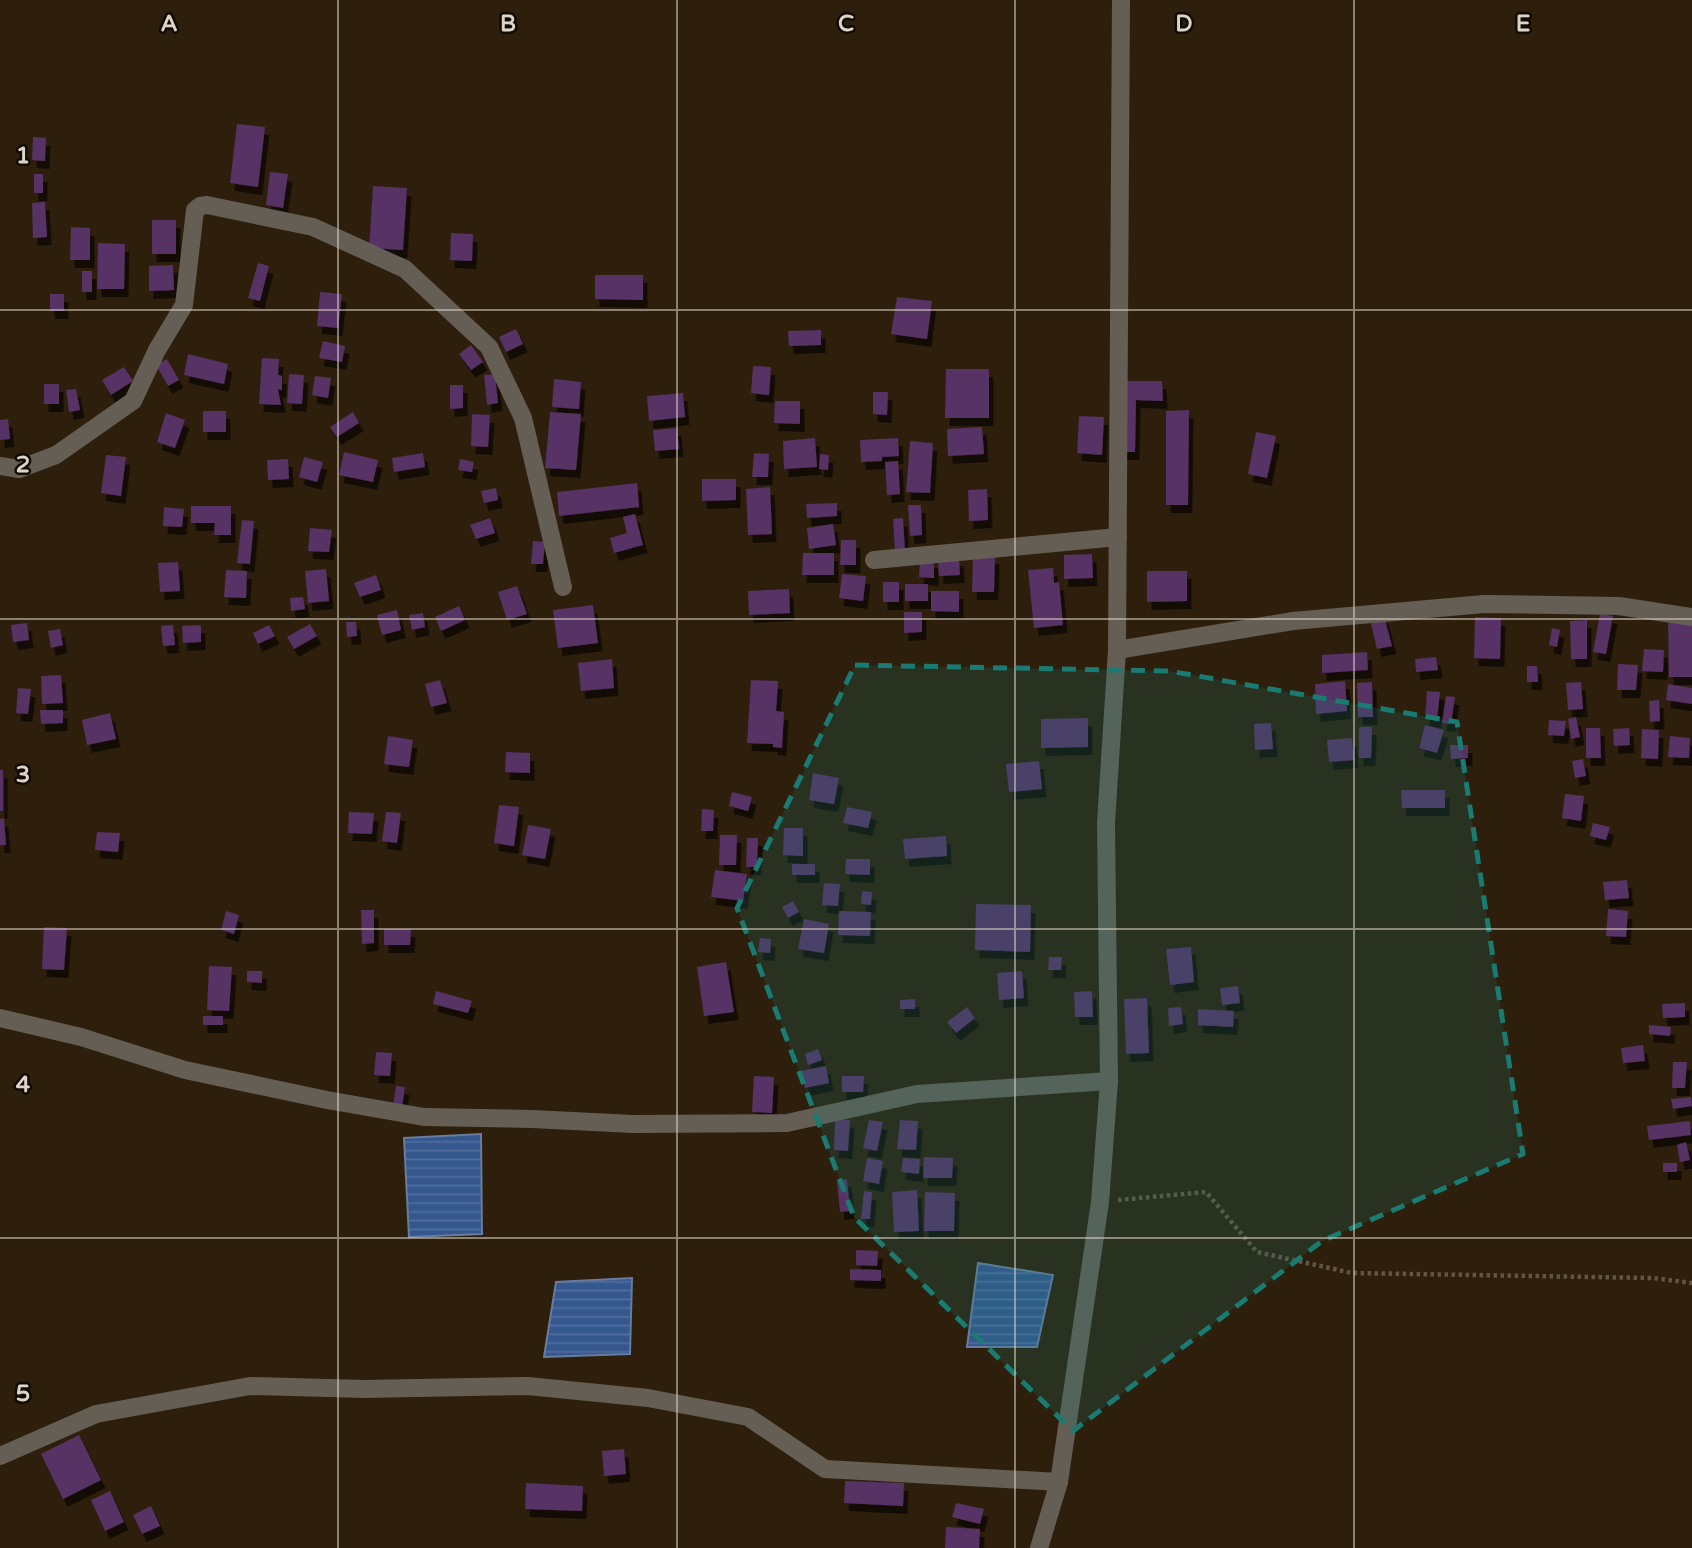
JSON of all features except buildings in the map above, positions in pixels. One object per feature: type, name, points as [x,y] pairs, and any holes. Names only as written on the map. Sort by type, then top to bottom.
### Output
[{"type":"street","points":[[1040,1548],[1059,1482],[1100,1202],[1109,1081],[1106,823],[1117,650],[1121,0]]},
{"type":"street","points":[[0,466],[19,469],[56,455],[133,401],[157,350],[184,305],[195,210],[200,206],[207,205],[313,227],[405,269],[489,347],[523,418],[563,587]]},
{"type":"street","points":[[874,560],[1118,537]]},
{"type":"street","points":[[1117,650],[1293,621],[1484,604],[1619,606],[1692,617]]},
{"type":"street","points":[[0,1018],[81,1037],[185,1070],[424,1117],[633,1124],[788,1123],[917,1094],[1109,1081]]},
{"type":"street","points":[[0,1456],[96,1414],[250,1386],[365,1389],[528,1386],[648,1398],[748,1417],[825,1469],[1059,1482]]},
{"type":"path","points":[[1100,1202],[1206,1192],[1257,1252],[1352,1273],[1653,1278],[1692,1283]]},
{"type":"highlighted area","points":[[855,665],[1169,671],[1457,722],[1523,1154],[1322,1241],[1073,1431],[854,1217],[737,908]]},
{"type":"water","points":[[481,1134],[482,1234],[409,1237],[404,1138]]},
{"type":"water","points":[[978,1263],[1053,1275],[1037,1347],[967,1347]]},
{"type":"water","points":[[632,1278],[630,1354],[544,1357],[556,1282]]}]
